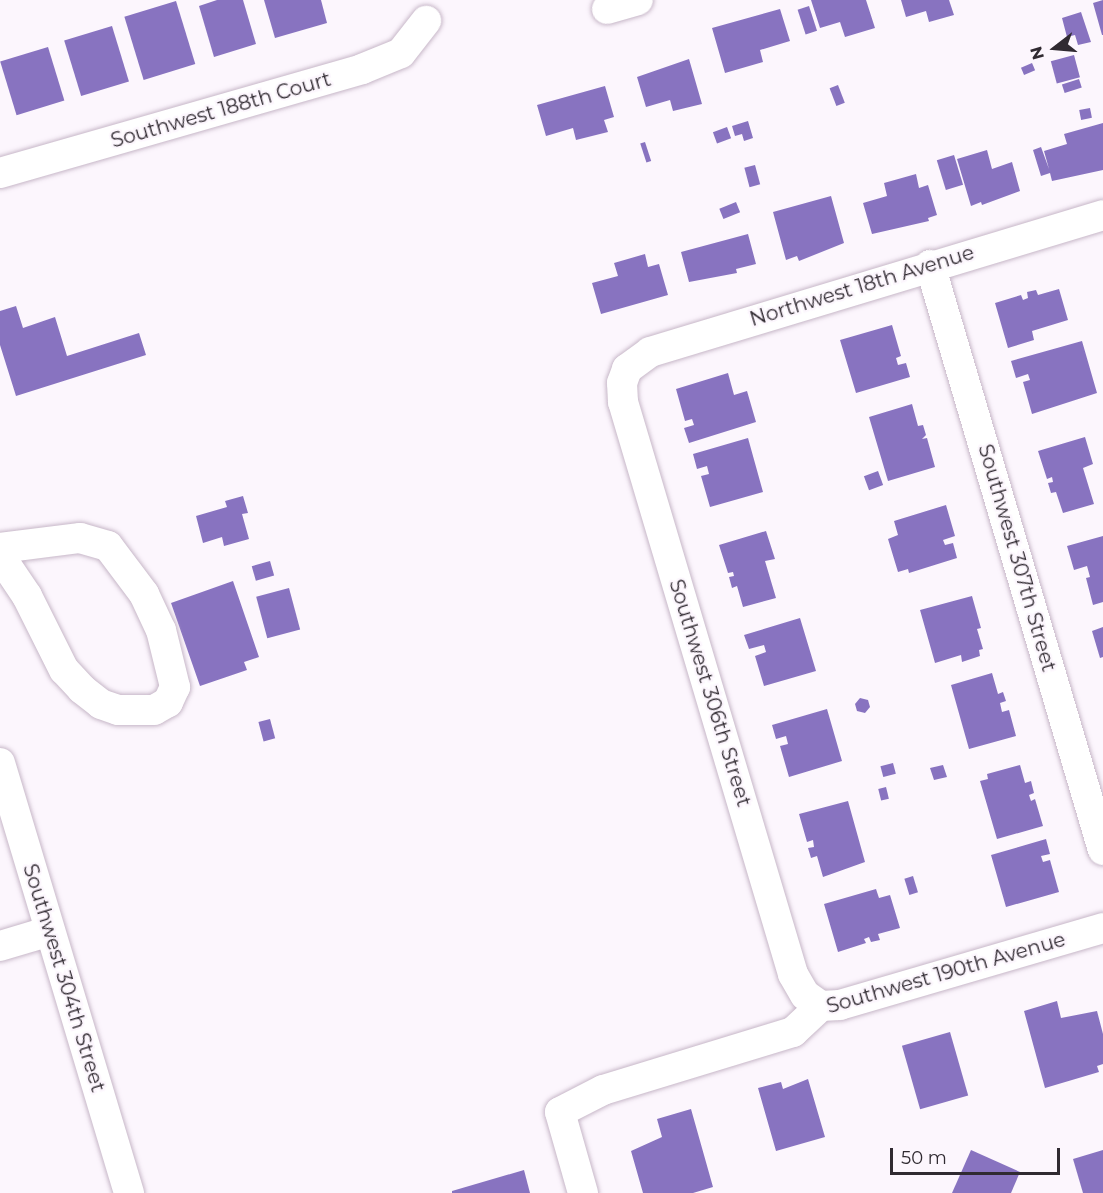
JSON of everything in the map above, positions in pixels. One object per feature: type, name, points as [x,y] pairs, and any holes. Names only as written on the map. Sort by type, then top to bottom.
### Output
[{"type":"street","points":[[607,9],[638,0]]},
{"type":"street","name":"Southwest 188th Court","points":[[0,173],[363,69],[401,52],[426,21]]},
{"type":"street","name":"Northwest 18th Avenue","points":[[627,369],[650,352],[930,265],[1103,215]]},
{"type":"street","name":"Southwest 307th Street","points":[[930,265],[1103,850]]},
{"type":"street","name":"Southwest 306th Street","points":[[627,369],[622,383],[623,402],[793,974],[805,995],[821,1006]]},
{"type":"street","points":[[0,548],[80,538],[108,546],[144,594],[161,630],[175,687],[168,702],[154,710],[118,710],[101,704],[82,689],[64,670],[27,596],[0,556]]},
{"type":"street","name":"Southwest 304th Street","points":[[0,763],[129,1193]]},
{"type":"street","name":"Southwest 190th Avenue","points":[[583,1193],[560,1112],[603,1090],[794,1032],[821,1006],[840,1005],[1103,928]]},
{"type":"street","points":[[0,946],[50,931]]},
{"type":"building","points":[[217,0],[243,0],[256,44],[214,57],[199,6]]},
{"type":"building","points":[[264,0],[321,0],[327,23],[275,38]]},
{"type":"building","points":[[811,0],[866,0],[875,28],[845,37],[840,22],[820,28]]},
{"type":"building","points":[[901,0],[949,0],[954,15],[929,22],[926,11],[906,17]]},
{"type":"building","points":[[1103,0],[1103,35],[1102,35],[1093,3]]},
{"type":"building","points":[[176,1],[195,64],[144,80],[124,17]]},
{"type":"building","points":[[809,6],[817,31],[806,34],[798,10]]},
{"type":"building","points":[[780,9],[790,41],[760,50],[763,62],[725,73],[712,28]]},
{"type":"building","points":[[1081,12],[1091,42],[1078,45],[1075,35],[1067,37],[1062,18]]},
{"type":"building","points":[[112,26],[129,81],[81,96],[64,41]]},
{"type":"building","points":[[48,47],[64,101],[17,115],[0,62]]},
{"type":"building","points":[[1074,55],[1080,77],[1057,83],[1051,61]]},
{"type":"building","points":[[689,59],[702,104],[673,111],[670,100],[646,107],[637,77]]},
{"type":"building","points":[[1032,63],[1035,70],[1024,75],[1021,68]]},
{"type":"building","points":[[1079,79],[1082,88],[1065,93],[1062,85]]},
{"type":"building","points":[[838,85],[845,103],[836,106],[830,88]]},
{"type":"building","points":[[605,86],[614,117],[604,120],[608,132],[576,140],[573,128],[546,136],[537,105]]},
{"type":"building","points":[[1090,108],[1092,118],[1081,120],[1079,110]]},
{"type":"building","points":[[748,121],[753,138],[744,141],[742,134],[735,136],[732,126]]},
{"type":"building","points":[[1103,123],[1103,170],[1052,181],[1050,173],[1041,176],[1033,150],[1041,147],[1049,169],[1044,151],[1067,144],[1064,134]]},
{"type":"building","points":[[727,127],[731,138],[717,143],[713,132]]},
{"type":"building","points":[[645,142],[651,161],[646,163],[640,144]]},
{"type":"building","points":[[987,150],[992,169],[1012,162],[1020,191],[982,205],[981,202],[971,206],[957,159]]},
{"type":"building","points":[[954,155],[963,185],[946,190],[937,160]]},
{"type":"building","points":[[755,165],[760,184],[750,187],[744,168]]},
{"type":"building","points":[[916,174],[919,188],[928,185],[937,215],[928,218],[929,221],[872,234],[863,203],[887,196],[884,183]]},
{"type":"building","points":[[831,196],[844,243],[799,261],[797,256],[786,260],[773,212]]},
{"type":"building","points":[[736,202],[740,212],[723,219],[719,209]]},
{"type":"building","points":[[748,234],[756,264],[736,269],[737,273],[689,282],[681,252]]},
{"type":"building","points":[[645,254],[648,267],[659,264],[668,295],[601,314],[592,283],[618,276],[614,263]]},
{"type":"building","points":[[1059,289],[1068,320],[1032,331],[1034,340],[1008,348],[995,303],[1021,295],[1023,300],[1028,298],[1027,292],[1036,290],[1038,295]]},
{"type":"building","points":[[16,306],[23,328],[55,317],[67,356],[139,333],[146,355],[16,396],[0,345],[0,311]]},
{"type":"building","points":[[892,325],[901,356],[896,358],[898,365],[906,363],[910,377],[856,393],[840,340]]},
{"type":"building","points":[[1082,341],[1097,393],[1032,414],[1023,382],[1030,380],[1028,374],[1016,378],[1011,361]]},
{"type":"building","points":[[728,373],[734,395],[747,391],[756,422],[689,443],[684,428],[694,425],[692,419],[685,421],[676,389]]},
{"type":"building","points":[[912,404],[918,426],[923,425],[926,435],[922,439],[927,438],[935,467],[888,481],[869,417]]},
{"type":"building","points":[[1085,437],[1093,464],[1083,468],[1094,504],[1063,513],[1056,492],[1051,493],[1048,483],[1053,482],[1052,477],[1047,479],[1038,451]]},
{"type":"building","points":[[748,438],[763,492],[710,507],[701,476],[709,474],[707,466],[697,469],[693,454]]},
{"type":"building","points":[[878,471],[883,485],[869,490],[864,476]]},
{"type":"building","points":[[243,496],[248,513],[242,514],[249,539],[224,546],[222,537],[203,543],[196,516],[227,507],[225,501]]},
{"type":"building","points":[[946,505],[955,536],[943,540],[945,545],[953,543],[957,558],[909,573],[908,569],[898,572],[888,539],[898,535],[894,521]]},
{"type":"building","points":[[766,531],[775,559],[765,561],[776,598],[743,607],[737,586],[732,588],[729,577],[734,576],[733,572],[728,573],[719,545]]},
{"type":"building","points":[[1103,536],[1103,602],[1093,605],[1086,578],[1090,577],[1087,566],[1074,570],[1067,546]]},
{"type":"building","points":[[270,561],[274,575],[256,581],[252,566]]},
{"type":"building","points":[[233,581],[259,657],[244,662],[247,670],[200,686],[171,603]]},
{"type":"building","points":[[289,588],[300,630],[267,638],[256,597]]},
{"type":"building","points":[[972,596],[981,628],[977,629],[983,649],[979,650],[980,656],[962,662],[961,655],[935,663],[920,610]]},
{"type":"building","points":[[800,618],[816,671],[764,686],[755,656],[766,652],[764,645],[749,649],[744,635]]},
{"type":"building","points":[[1103,627],[1103,657],[1100,658],[1092,631]]},
{"type":"building","points":[[992,673],[998,694],[1003,692],[1006,701],[1000,703],[1002,712],[1009,710],[1016,736],[969,749],[951,685]]},
{"type":"building","points":[[860,698],[868,700],[870,707],[865,713],[857,711],[855,704]]},
{"type":"building","points":[[827,709],[842,761],[789,777],[780,746],[788,744],[786,736],[776,739],[772,725]]},
{"type":"building","points":[[270,719],[275,738],[264,741],[258,722]]},
{"type":"building","points":[[893,763],[896,774],[883,777],[880,766]]},
{"type":"building","points":[[943,765],[947,777],[934,780],[930,768]]},
{"type":"building","points":[[1020,765],[1025,783],[1031,781],[1034,793],[1029,795],[1031,801],[1035,799],[1043,826],[997,839],[980,781],[988,779],[987,774]]},
{"type":"building","points":[[886,787],[889,799],[881,801],[878,789]]},
{"type":"building","points":[[848,801],[865,862],[823,877],[817,856],[811,858],[808,848],[814,847],[813,840],[807,842],[799,814]]},
{"type":"building","points":[[1046,839],[1050,854],[1041,856],[1043,862],[1050,860],[1059,892],[1006,907],[991,855]]},
{"type":"building","points":[[913,876],[918,892],[909,895],[904,879]]},
{"type":"building","points":[[876,889],[879,898],[890,895],[900,928],[878,934],[880,940],[871,942],[869,937],[864,939],[866,943],[838,952],[824,904]]},
{"type":"building","points":[[1057,1001],[1061,1018],[1097,1011],[1103,1034],[1103,1064],[1097,1066],[1099,1072],[1045,1088],[1024,1011]]},
{"type":"building","points":[[950,1032],[968,1095],[920,1109],[902,1046]]},
{"type":"building","points":[[808,1079],[825,1137],[776,1151],[758,1088],[781,1082],[783,1089]]},
{"type":"building","points":[[691,1109],[713,1187],[693,1193],[643,1193],[631,1151],[662,1137],[657,1119]]},
{"type":"building","points":[[971,1150],[1020,1172],[1011,1193],[952,1193]]},
{"type":"building","points":[[1103,1150],[1103,1193],[1083,1193],[1073,1159]]},
{"type":"building","points":[[524,1170],[530,1193],[452,1193],[452,1191]]}]
